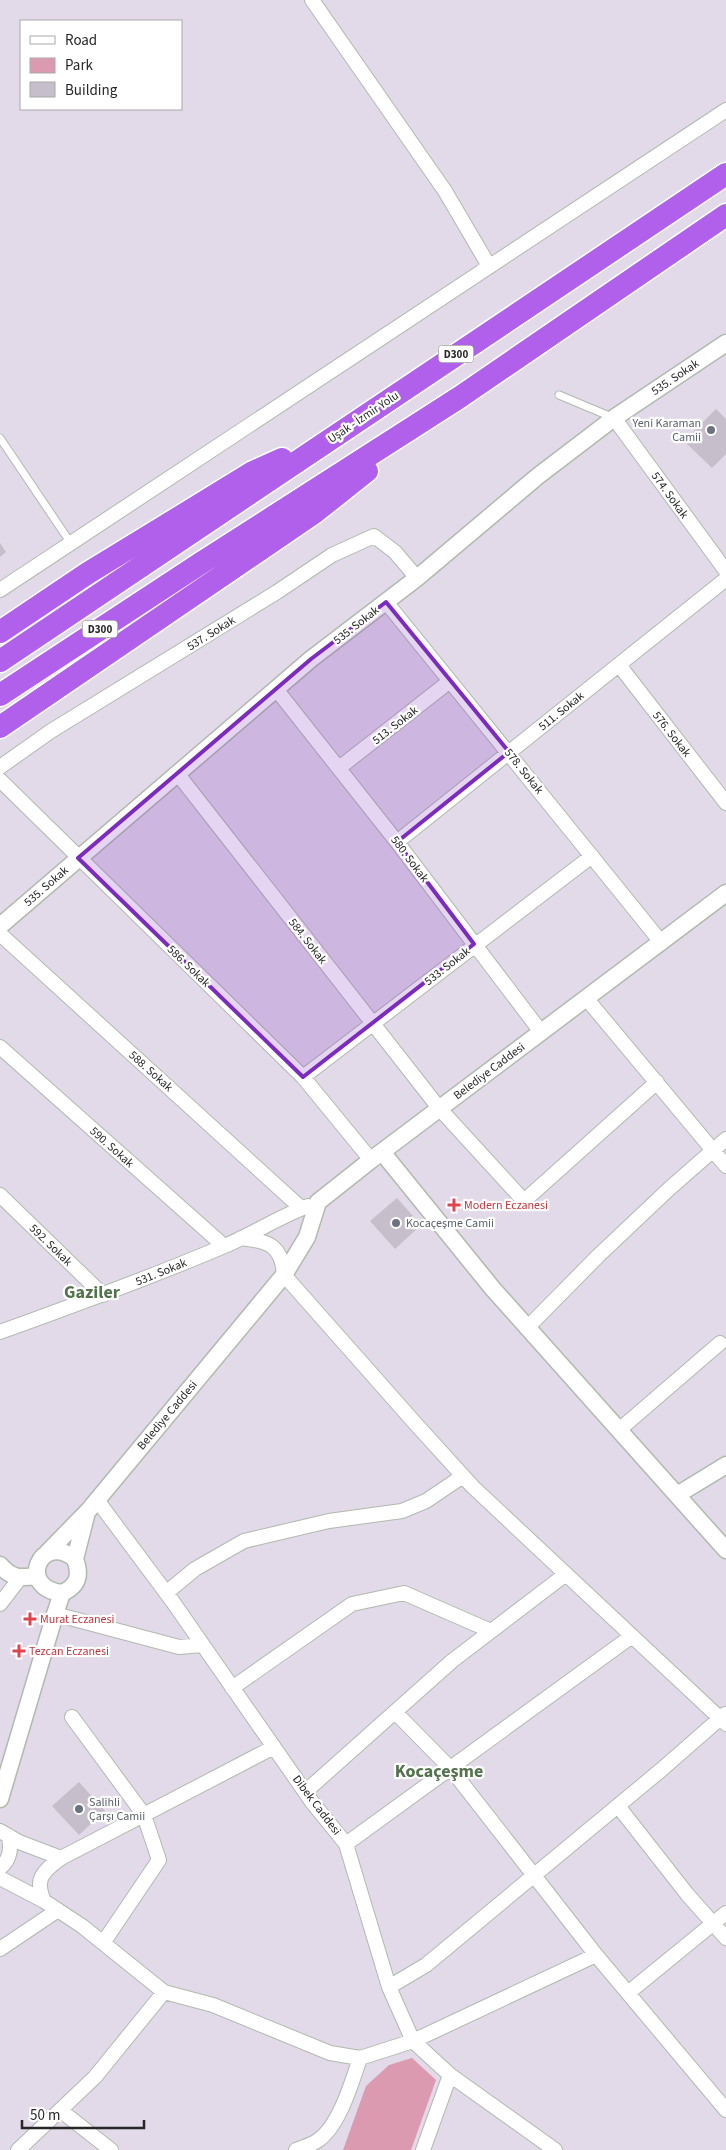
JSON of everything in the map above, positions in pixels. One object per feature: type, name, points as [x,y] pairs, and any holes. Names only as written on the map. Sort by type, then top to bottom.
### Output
[{"type":"highway","name":"Uşak - İzmir Yolu","points":[[0,661],[726,174]]},
{"type":"highway","name":"D300","points":[[0,695],[200,563],[460,396],[726,215]]},
{"type":"highway","points":[[0,728],[314,513],[460,396]]},
{"type":"highway","points":[[0,632],[88,573],[253,472],[344,430]]},
{"type":"street","points":[[312,0],[445,191],[489,266]]},
{"type":"street","points":[[0,590],[726,110]]},
{"type":"street","name":"535. Sokak","points":[[0,926],[311,659],[417,578],[538,476],[614,418],[724,348]]},
{"type":"street","name":"574. Sokak","points":[[614,418],[726,571]]},
{"type":"street","name":"537. Sokak","points":[[0,767],[51,731],[340,551],[374,536],[395,552],[417,578]]},
{"type":"street","name":"511. Sokak","points":[[397,842],[619,665],[723,588]]},
{"type":"street","name":"578. Sokak","points":[[386,602],[661,942]]},
{"type":"street","name":"576. Sokak","points":[[619,665],[726,803]]},
{"type":"street","name":"513. Sokak","points":[[339,768],[450,681]]},
{"type":"street","name":"580. Sokak","points":[[276,689],[397,842],[541,1032]]},
{"type":"street","name":"584. Sokak","points":[[177,773],[439,1108],[524,1201],[657,1082]]},
{"type":"street","name":"586. Sokak","points":[[0,780],[302,1077],[376,1156]]},
{"type":"street","name":"533. Sokak","points":[[302,1077],[474,944],[592,856]]},
{"type":"street","name":"Belediye Caddesi","points":[[48,1553],[92,1505],[284,1275],[307,1237],[318,1202],[439,1108],[726,893]]},
{"type":"street","name":"588. Sokak","points":[[0,934],[301,1208]]},
{"type":"street","points":[[586,998],[726,1166]]},
{"type":"street","name":"590. Sokak","points":[[0,1047],[224,1246]]},
{"type":"street","points":[[527,1328],[605,1249],[726,1138]]},
{"type":"street","points":[[376,1156],[726,1550]]},
{"type":"street","name":"592. Sokak","points":[[0,1195],[103,1295]]},
{"type":"street","name":"531. Sokak","points":[[0,1332],[103,1295],[224,1246],[284,1215],[318,1202]]},
{"type":"street","points":[[241,1238],[263,1241],[273,1248],[283,1260],[284,1275],[463,1476],[632,1636],[724,1719],[426,1965],[389,1987]]},
{"type":"street","points":[[619,1430],[720,1343]]},
{"type":"street","points":[[677,1495],[726,1464]]},
{"type":"street","points":[[166,1593],[195,1569],[244,1541],[329,1521],[402,1511],[426,1501],[463,1476]]},
{"type":"street","points":[[75,1559],[60,1551],[48,1553],[38,1563],[37,1576],[44,1588],[62,1593],[73,1587],[77,1582],[79,1571],[75,1559],[92,1505]]},
{"type":"street","name":"Dibek Caddesi","points":[[92,1505],[166,1593],[305,1792],[346,1844],[389,1987],[413,2041],[450,2076],[555,2150]]},
{"type":"street","points":[[0,1565],[9,1574],[20,1578],[37,1576]]},
{"type":"street","points":[[305,1792],[452,1661],[566,1574]]},
{"type":"street","points":[[0,1604],[20,1578]]},
{"type":"street","points":[[0,1799],[62,1593]]},
{"type":"street","points":[[232,1688],[352,1604],[404,1593],[491,1631]]},
{"type":"street","points":[[55,1614],[179,1647],[203,1645]]},
{"type":"street","points":[[346,1844],[632,1636]]},
{"type":"street","points":[[395,1712],[451,1769],[596,1955],[726,2110]]},
{"type":"street","points":[[72,1717],[144,1815],[159,1860],[103,1943]]},
{"type":"street","points":[[44,1901],[39,1890],[40,1879],[48,1868],[61,1858],[274,1747]]},
{"type":"street","points":[[618,1806],[687,1894],[726,1938]]},
{"type":"street","points":[[5,1833],[49,1855],[61,1858]]},
{"type":"street","points":[[0,1868],[9,1856],[11,1849],[5,1833]]},
{"type":"street","points":[[0,1878],[58,1910],[164,1992],[214,2004],[330,2053],[360,2058],[413,2041],[596,1955]]},
{"type":"street","points":[[0,1949],[58,1910]]},
{"type":"street","points":[[628,1993],[726,1913]]},
{"type":"street","points":[[18,2150],[95,2076],[164,1992]]},
{"type":"street","points":[[296,2150],[320,2145],[334,2122],[350,2087],[360,2058]]},
{"type":"street","points":[[423,2150],[450,2076]]},
{"type":"street","points":[[60,2110],[111,2150]]},
{"type":"lane","points":[[558,395],[614,418]]},
{"type":"lane","points":[[0,438],[70,542]]},
{"type":"highlighted area","points":[[386,602],[509,752],[397,842],[474,944],[303,1077],[78,858],[311,659]]},
{"type":"green space","points":[[412,2058],[436,2080],[411,2150],[343,2150],[366,2086],[389,2065]]},
{"type":"building","name":"Yeni Karaman Camii","points":[[716,409],[726,419],[726,454],[712,468],[684,441]]},
{"type":"building","points":[[0,543],[6,552],[0,557]]},
{"type":"building","name":"Kocaçeşme Camii","points":[[397,1198],[421,1225],[395,1249],[370,1221]]},
{"type":"building","name":"Salihli Çarşı Camii","points":[[79,1782],[105,1811],[79,1835],[52,1806]]},
{"type":"place","name":"Yeni Karaman Camii","points":[[711,430]]},
{"type":"place","name":"Modern Eczanesi","points":[[454,1205]]},
{"type":"place","name":"Kocaçeşme Camii","points":[[396,1223]]},
{"type":"place","name":"Murat Eczanesi","points":[[30,1619]]},
{"type":"place","name":"Tezcan Eczanesi","points":[[19,1651]]},
{"type":"place","name":"Salihli Çarşı Camii","points":[[79,1809]]},
{"type":"district","name":"Gaziler","points":[[92,1292]]},
{"type":"district","name":"Kocaçeşme","points":[[439,1771]]}]
